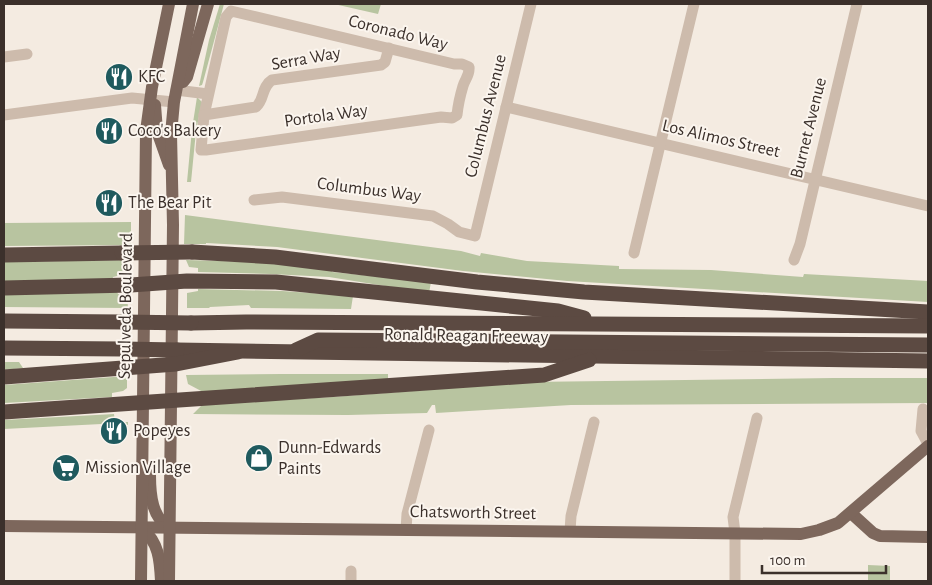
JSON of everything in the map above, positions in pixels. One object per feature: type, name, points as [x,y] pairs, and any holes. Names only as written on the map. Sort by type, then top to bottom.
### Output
[{"type":"highway","points":[[4,255],[192,252],[275,257],[476,282],[575,291],[928,312]]},
{"type":"highway","points":[[4,288],[189,281],[267,282],[558,311],[608,324]]},
{"type":"highway","name":"Ronald Reagan Freeway","points":[[4,321],[928,326]]},
{"type":"highway","points":[[370,322],[393,335],[919,340],[928,334]]},
{"type":"highway","points":[[293,352],[318,340],[928,345]]},
{"type":"highway","name":"Ronald Reagan Freeway","points":[[4,348],[123,348],[238,352],[928,361]]},
{"type":"highway","points":[[4,377],[176,364],[238,352]]},
{"type":"highway","points":[[4,412],[544,375],[599,357]]},
{"type":"main road","name":"Sepulveda Boulevard","points":[[142,581],[142,404],[146,132],[150,100],[169,4]]},
{"type":"main road","points":[[169,581],[172,401],[172,128],[175,96],[193,4]]},
{"type":"main road","points":[[175,96],[186,77],[208,4]]},
{"type":"main road","points":[[150,100],[156,107],[157,132],[171,169]]},
{"type":"main road","points":[[142,426],[148,438],[150,484],[154,508],[162,524],[170,529]]},
{"type":"main road","name":"Chatsworth Street","points":[[4,526],[801,534],[832,525],[851,513],[928,445]]},
{"type":"main road","points":[[851,513],[873,534],[880,536],[928,537]]},
{"type":"main road","points":[[142,528],[156,544],[160,561],[161,581]]},
{"type":"street","name":"Columbus Avenue","points":[[475,236],[531,4]]},
{"type":"street","points":[[634,253],[694,4]]},
{"type":"street","name":"Burnet Avenue","points":[[794,260],[800,244],[857,4]]},
{"type":"street","name":"Coronado Way","points":[[208,94],[226,17],[231,11],[454,64],[466,65],[469,74],[464,82],[456,117]]},
{"type":"street","name":"Serra Way","points":[[204,115],[256,107],[260,103],[265,86],[272,80],[381,65],[386,62],[389,48]]},
{"type":"street","points":[[4,56],[27,54]]},
{"type":"street","points":[[4,116],[129,99],[150,100],[208,94],[204,115]]},
{"type":"street","name":"Los Alimos Street","points":[[506,107],[928,206]]},
{"type":"street","name":"Portola Way","points":[[204,115],[202,150],[456,117]]},
{"type":"street","name":"Columbus Way","points":[[254,200],[282,197],[432,216],[459,232],[475,236]]},
{"type":"street","points":[[923,410],[921,431],[928,445]]},
{"type":"street","points":[[735,581],[733,517],[757,418]]},
{"type":"street","points":[[570,531],[571,516],[594,422]]},
{"type":"street","points":[[406,530],[407,514],[429,430]]},
{"type":"green space","points":[[220,4],[224,4],[203,82],[199,86],[209,40]]},
{"type":"green space","points":[[334,4],[381,4],[378,14]]},
{"type":"green space","points":[[197,97],[202,102],[196,131],[191,182],[187,182],[192,129]]},
{"type":"green space","points":[[185,215],[461,251],[480,256],[481,253],[527,261],[619,266],[619,269],[711,270],[803,277],[804,274],[928,281],[928,302],[567,281],[463,271],[277,247],[206,243],[184,244]]},
{"type":"green space","points":[[131,222],[131,245],[4,246],[4,223]]},
{"type":"green space","points":[[128,260],[127,271],[113,277],[112,280],[4,283],[4,262]]},
{"type":"green space","points":[[186,260],[257,262],[431,282],[429,293],[329,277],[198,272],[198,268],[189,267]]},
{"type":"green space","points":[[198,289],[282,291],[353,296],[351,309],[251,308],[249,305],[187,308],[187,293],[198,291]]},
{"type":"green space","points":[[117,292],[127,296],[128,308],[4,307],[4,294]]},
{"type":"green space","points":[[4,362],[19,362],[23,368],[4,370]]},
{"type":"green space","points":[[388,374],[388,380],[203,392],[188,384],[186,375]]},
{"type":"green space","points":[[127,376],[127,388],[123,391],[112,393],[112,397],[4,403],[4,385]]},
{"type":"green space","points":[[928,378],[928,403],[571,405],[436,413],[435,405],[432,405],[427,413],[348,415],[193,414],[203,404],[333,397],[528,382]]},
{"type":"green space","points":[[114,414],[115,422],[128,422],[128,425],[121,423],[4,429],[4,420]]},
{"type":"green space","points":[[868,565],[890,566],[890,581],[868,581]]},
{"type":"place","name":"KFC","points":[[119,77]]},
{"type":"place","name":"Coco's Bakery","points":[[109,131]]},
{"type":"place","name":"The Bear Pit","points":[[109,203]]},
{"type":"place","name":"Popeyes","points":[[114,431]]},
{"type":"place","name":"Dunn-Edwards Paints","points":[[259,458]]},
{"type":"place","name":"Mission Village","points":[[66,468]]}]
